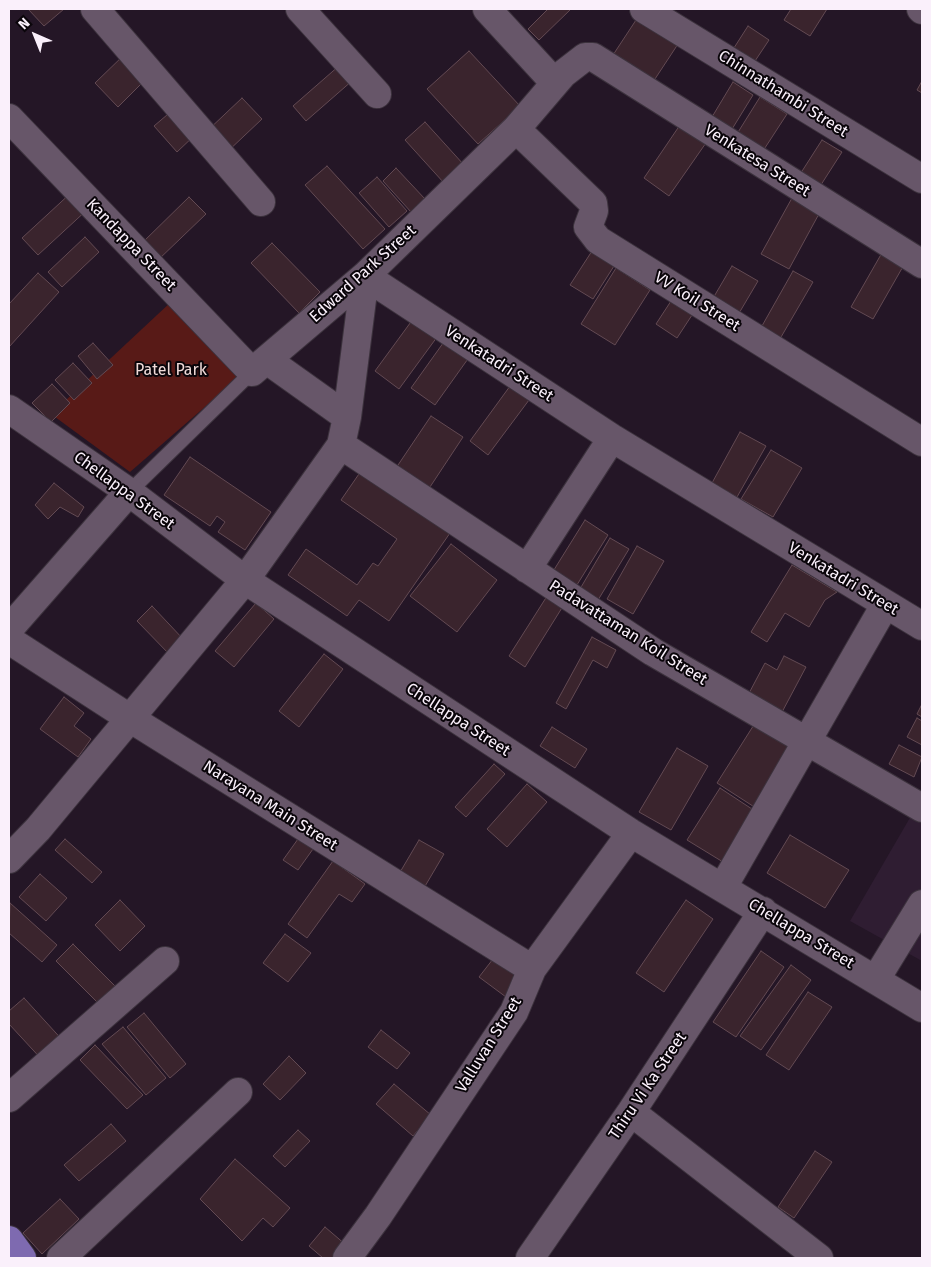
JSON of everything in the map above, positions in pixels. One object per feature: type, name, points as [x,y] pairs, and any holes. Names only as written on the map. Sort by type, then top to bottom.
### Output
[{"type":"main road","points":[[9,1240],[22,1258]]},
{"type":"street","points":[[95,9],[261,202]]},
{"type":"street","points":[[300,9],[377,94]]},
{"type":"street","points":[[488,9],[555,83]]},
{"type":"street","name":"Chinnathambi Street","points":[[644,9],[922,179]]},
{"type":"street","name":"Edward Park Street","points":[[259,366],[365,276],[516,129],[555,83],[579,60],[593,57]]},
{"type":"street","name":"Venkatesa Street","points":[[593,57],[922,264]]},
{"type":"street","name":"Kandappa Street","points":[[9,118],[259,366]]},
{"type":"street","name":"VV Koil Street","points":[[516,129],[593,203],[594,211],[588,227],[598,240],[922,442]]},
{"type":"street","points":[[9,859],[38,829],[245,580],[341,445],[347,416],[365,276]]},
{"type":"street","name":"Venkatadri Street","points":[[365,276],[612,438],[922,626]]},
{"type":"street","points":[[259,366],[347,416]]},
{"type":"street","name":"Chellappa Street","points":[[9,409],[129,492],[245,580],[631,833],[922,1008]]},
{"type":"street","points":[[527,569],[612,438]]},
{"type":"street","name":"Padavattaman Koil Street","points":[[341,445],[653,652],[922,808]]},
{"type":"street","points":[[9,629],[129,492]]},
{"type":"street","points":[[723,887],[885,605]]},
{"type":"street","name":"Narayana Main Street","points":[[9,640],[131,719],[532,970]]},
{"type":"street","name":"Valluvan Street","points":[[347,1258],[378,1216],[514,1012],[532,970],[631,833]]},
{"type":"street","points":[[876,979],[922,904]]},
{"type":"street","name":"Thiru Vi Ka Street","points":[[530,1258],[630,1112],[763,911]]},
{"type":"street","points":[[9,1098],[165,961]]},
{"type":"street","points":[[61,1258],[238,1092]]},
{"type":"street","points":[[630,1112],[819,1258]]},
{"type":"lane","name":"Edward Park Street","points":[[129,492],[259,366]]},
{"type":"shaded area","points":[[922,797],[922,961],[850,921]]},
{"type":"green space","name":"Patel Park","points":[[172,301],[244,373],[130,472],[51,414]]},
{"type":"building","points":[[28,9],[64,9],[44,26]]},
{"type":"building","points":[[548,9],[571,9],[539,40],[528,29]]},
{"type":"building","points":[[791,9],[827,9],[810,36],[784,20]]},
{"type":"building","points":[[638,17],[678,44],[653,82],[613,55]]},
{"type":"building","points":[[748,26],[769,40],[753,64],[732,51]]},
{"type":"building","points":[[469,51],[520,106],[478,144],[427,89]]},
{"type":"building","points":[[126,53],[149,76],[118,107],[95,83]]},
{"type":"building","points":[[340,65],[353,80],[306,121],[293,106]]},
{"type":"building","points":[[922,81],[922,93],[917,90]]},
{"type":"building","points":[[733,82],[753,95],[729,134],[709,122]]},
{"type":"building","points":[[760,97],[787,114],[761,154],[735,137]]},
{"type":"building","points":[[242,98],[262,119],[226,153],[206,132]]},
{"type":"building","points":[[174,109],[196,134],[177,152],[154,126]]},
{"type":"building","points":[[425,122],[464,165],[444,183],[405,140]]},
{"type":"building","points":[[682,122],[708,140],[669,196],[644,178]]},
{"type":"building","points":[[822,140],[842,152],[817,191],[797,179]]},
{"type":"building","points":[[327,166],[385,229],[363,249],[305,185]]},
{"type":"building","points":[[396,168],[425,199],[411,212],[383,181]]},
{"type":"building","points":[[377,177],[407,211],[389,227],[359,193]]},
{"type":"building","points":[[73,191],[89,208],[38,255],[22,238]]},
{"type":"building","points":[[189,197],[206,214],[157,261],[141,244]]},
{"type":"building","points":[[792,198],[820,212],[789,269],[761,254]]},
{"type":"building","points":[[85,237],[99,252],[62,287],[48,272]]},
{"type":"building","points":[[272,243],[320,292],[299,313],[251,263]]},
{"type":"building","points":[[592,251],[614,266],[593,299],[570,285]]},
{"type":"building","points":[[883,251],[905,263],[873,319],[851,307]]},
{"type":"building","points":[[732,266],[758,281],[735,320],[709,305]]},
{"type":"building","points":[[616,268],[650,290],[615,345],[581,324]]},
{"type":"building","points":[[793,271],[813,282],[777,344],[758,333]]},
{"type":"building","points":[[38,273],[59,292],[9,347],[9,304]]},
{"type":"building","points":[[673,298],[694,312],[677,338],[656,324]]},
{"type":"building","points":[[416,315],[440,333],[399,389],[375,371]]},
{"type":"building","points":[[446,339],[470,356],[435,405],[411,388]]},
{"type":"building","points":[[93,343],[113,365],[97,379],[78,356]]},
{"type":"building","points":[[73,363],[92,383],[74,400],[55,380]]},
{"type":"building","points":[[513,382],[532,396],[488,455],[470,441]]},
{"type":"building","points":[[52,384],[70,403],[51,422],[32,403]]},
{"type":"building","points":[[431,416],[463,437],[428,490],[396,468]]},
{"type":"building","points":[[740,432],[766,446],[737,497],[712,483]]},
{"type":"building","points":[[771,450],[802,468],[773,517],[741,499]]},
{"type":"building","points":[[190,457],[271,512],[245,550],[218,532],[225,522],[217,516],[210,526],[164,495]]},
{"type":"building","points":[[361,471],[450,533],[389,621],[359,600],[347,616],[288,575],[306,549],[357,585],[373,563],[378,566],[397,539],[341,500]]},
{"type":"building","points":[[54,483],[84,507],[78,517],[60,507],[48,519],[35,505]]},
{"type":"building","points":[[585,520],[608,535],[575,588],[552,573]]},
{"type":"building","points":[[610,538],[629,549],[595,605],[577,594]]},
{"type":"building","points":[[451,544],[497,580],[457,632],[410,596]]},
{"type":"building","points":[[637,546],[664,561],[633,614],[607,599]]},
{"type":"building","points":[[792,565],[837,592],[825,600],[809,627],[785,613],[767,642],[751,632]]},
{"type":"building","points":[[549,593],[565,603],[525,667],[509,656]]},
{"type":"building","points":[[256,603],[274,619],[234,667],[215,651]]},
{"type":"building","points":[[152,606],[184,640],[170,655],[137,621]]},
{"type":"building","points":[[592,637],[616,650],[607,668],[593,660],[566,709],[556,703]]},
{"type":"building","points":[[324,654],[343,669],[299,727],[279,711]]},
{"type":"building","points":[[784,656],[806,667],[781,714],[747,697],[765,663],[777,670]]},
{"type":"building","points":[[64,697],[84,713],[74,726],[91,739],[78,757],[40,729]]},
{"type":"building","points":[[922,704],[922,717],[917,714]]},
{"type":"building","points":[[917,718],[922,721],[922,745],[907,737]]},
{"type":"building","points":[[757,720],[799,746],[759,810],[717,783]]},
{"type":"building","points":[[552,727],[587,749],[575,768],[540,746]]},
{"type":"building","points":[[899,745],[922,757],[914,777],[889,764]]},
{"type":"building","points":[[677,748],[708,766],[671,830],[639,812]]},
{"type":"building","points":[[494,764],[505,774],[466,817],[455,807]]},
{"type":"building","points":[[527,784],[547,802],[507,847],[487,829]]},
{"type":"building","points":[[720,788],[755,811],[723,862],[687,840]]},
{"type":"building","points":[[303,832],[318,842],[298,870],[283,860]]},
{"type":"building","points":[[790,835],[849,870],[825,908],[767,873]]},
{"type":"building","points":[[65,839],[102,872],[92,883],[55,850]]},
{"type":"building","points":[[419,840],[444,854],[421,893],[396,879]]},
{"type":"building","points":[[333,861],[365,884],[352,902],[339,894],[307,938],[288,924]]},
{"type":"building","points":[[40,874],[67,898],[46,921],[19,897]]},
{"type":"building","points":[[120,900],[145,926],[120,951],[95,925]]},
{"type":"building","points":[[686,900],[713,919],[664,992],[636,973]]},
{"type":"building","points":[[10,903],[57,945],[42,962],[9,933]]},
{"type":"building","points":[[285,934],[311,953],[288,982],[263,963]]},
{"type":"building","points":[[73,944],[124,995],[107,1012],[56,961]]},
{"type":"building","points":[[761,951],[784,967],[736,1037],[713,1022]]},
{"type":"building","points":[[493,959],[520,978],[506,997],[479,977]]},
{"type":"building","points":[[791,965],[811,980],[761,1050],[740,1036]]},
{"type":"building","points":[[808,992],[832,1007],[789,1070],[766,1055]]},
{"type":"building","points":[[24,998],[66,1044],[45,1063],[9,1024],[9,1011]]},
{"type":"building","points":[[144,1013],[186,1064],[170,1078],[127,1027]]},
{"type":"building","points":[[123,1027],[166,1078],[146,1095],[102,1044]]},
{"type":"building","points":[[381,1030],[410,1053],[397,1069],[368,1047]]},
{"type":"building","points":[[95,1045],[143,1095],[127,1109],[80,1060]]},
{"type":"building","points":[[289,1056],[306,1073],[280,1100],[263,1084]]},
{"type":"building","points":[[394,1084],[431,1115],[413,1136],[376,1104]]},
{"type":"building","points":[[111,1124],[126,1141],[79,1181],[64,1165]]},
{"type":"building","points":[[298,1130],[310,1141],[285,1167],[273,1156]]},
{"type":"building","points":[[815,1151],[832,1162],[794,1218],[778,1207]]},
{"type":"building","points":[[235,1159],[290,1208],[273,1227],[263,1218],[242,1241],[200,1199]]},
{"type":"building","points":[[60,1199],[79,1219],[42,1254],[23,1233]]},
{"type":"building","points":[[325,1227],[346,1245],[335,1258],[323,1258],[309,1246]]}]
